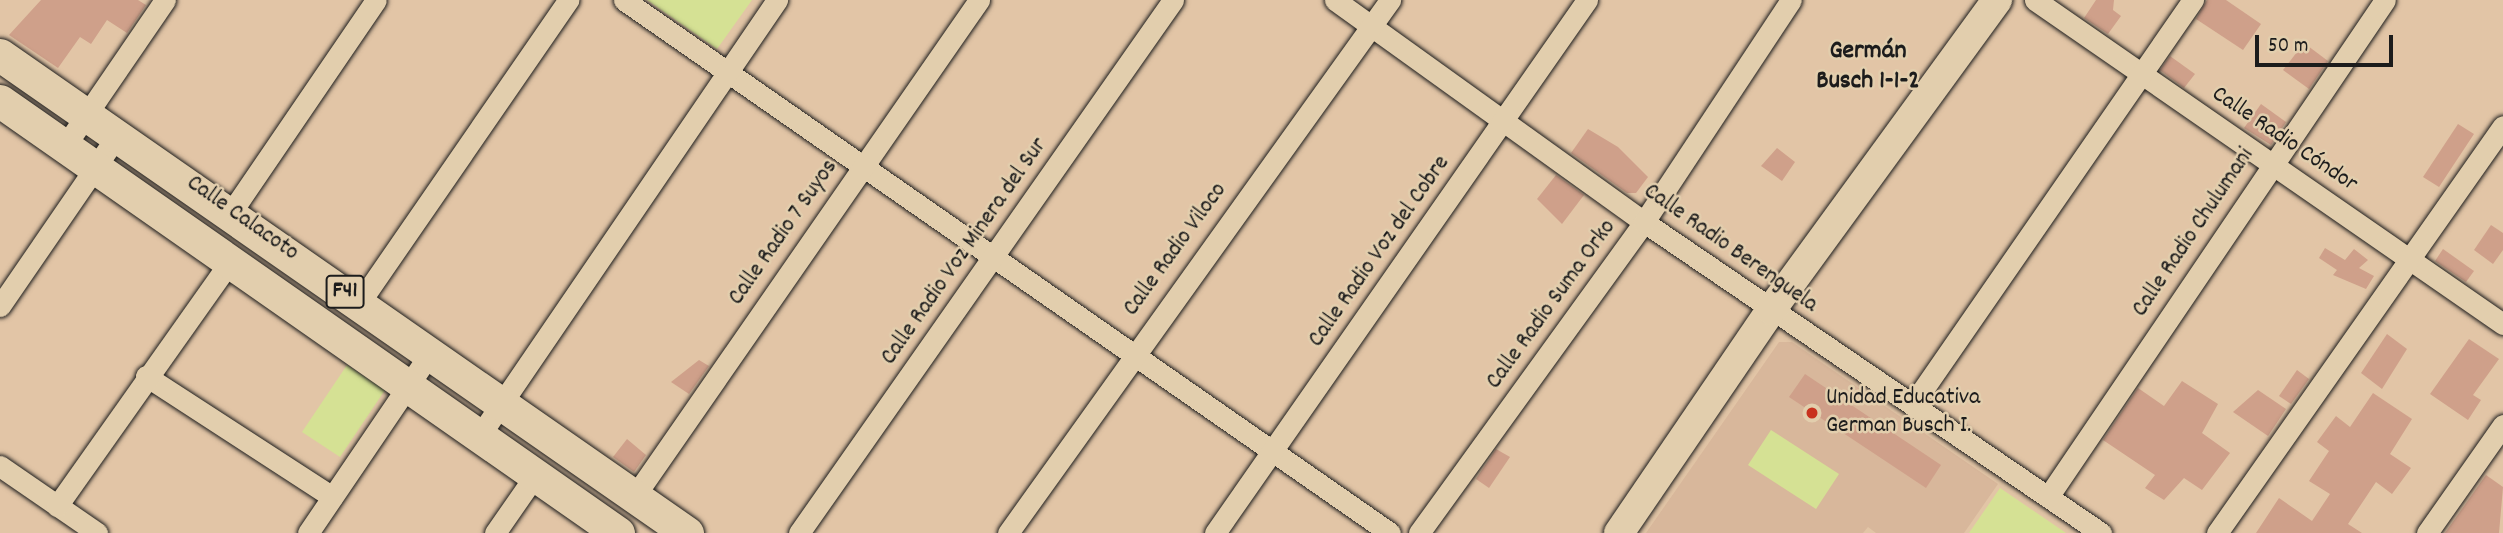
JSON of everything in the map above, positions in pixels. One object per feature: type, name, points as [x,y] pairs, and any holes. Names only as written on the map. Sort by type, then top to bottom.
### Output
[{"type":"main road","name":"Calle Calacoto","points":[[0,55],[232,211],[687,533]]},
{"type":"main road","name":"Calle Calacoto","points":[[0,101],[618,533]]},
{"type":"street","points":[[65,146],[165,0]]},
{"type":"street","points":[[232,211],[376,0]]},
{"type":"street","points":[[360,302],[568,0]]},
{"type":"street","points":[[624,0],[725,72],[864,164],[1131,355],[1390,533]]},
{"type":"street","points":[[480,435],[725,72],[777,0]]},
{"type":"street","name":"Calle Radio 7 Suyos","points":[[634,497],[979,0]]},
{"type":"street","name":"Calle Radio Voz Minera del Sur","points":[[799,533],[1173,0]]},
{"type":"street","name":"Calle Radio Berenguela","points":[[1335,0],[1644,222],[2101,533]]},
{"type":"street","name":"Calle Radio Viloco","points":[[1008,533],[1131,355],[1390,0]]},
{"type":"street","name":"Calle Radio Voz del Cobre","points":[[1215,533],[1587,0]]},
{"type":"street","name":"Calle Radio Suma Orko","points":[[1419,533],[1644,222],[1791,0]]},
{"type":"street","points":[[1619,533],[1771,310],[1997,0]]},
{"type":"street","name":"Calle Radio Cóndor","points":[[2035,0],[2503,324]]},
{"type":"street","points":[[1913,404],[2193,0]]},
{"type":"street","name":"Calle Radio Chulumani","points":[[2048,497],[2385,0]]},
{"type":"street","points":[[2217,533],[2503,126]]},
{"type":"street","points":[[0,306],[118,134]]},
{"type":"street","points":[[57,506],[146,376],[230,261]]},
{"type":"street","points":[[308,533],[431,352]]},
{"type":"street","points":[[146,376],[332,497]]},
{"type":"street","points":[[2427,533],[2503,425]]},
{"type":"street","points":[[0,466],[97,533]]},
{"type":"street","points":[[495,533],[536,474]]},
{"type":"shaded area","name":"Unidad Educativa German Busch I.","points":[[1779,342],[1792,342],[1998,484],[1964,533],[1876,533],[1868,527],[1863,533],[1646,533]]},
{"type":"green space","points":[[647,0],[752,0],[717,49]]},
{"type":"green space","points":[[347,365],[385,390],[340,457],[302,432]]},
{"type":"green space","points":[[1771,430],[1839,474],[1816,509],[1748,465]]},
{"type":"green space","points":[[2000,488],[2066,533],[1969,533]]},
{"type":"building","points":[[41,0],[138,0],[146,5],[127,33],[107,20],[91,44],[80,37],[58,68],[9,35]]},
{"type":"building","points":[[2096,0],[2114,0],[2113,10],[2121,16],[2108,34],[2084,18]]},
{"type":"building","points":[[2207,0],[2226,0],[2261,24],[2243,50],[2196,19]]},
{"type":"building","points":[[2304,43],[2328,61],[2309,89],[2283,70]]},
{"type":"building","points":[[2170,56],[2195,74],[2184,88],[2160,70]]},
{"type":"building","points":[[2261,104],[2286,122],[2271,145],[2244,128]]},
{"type":"building","points":[[2458,124],[2474,134],[2439,187],[2423,177]]},
{"type":"building","points":[[1588,129],[1618,147],[1648,177],[1636,193],[1627,193],[1571,153]]},
{"type":"building","points":[[1777,148],[1795,162],[1782,181],[1761,166]]},
{"type":"building","points":[[1556,175],[1584,195],[1562,224],[1537,199]]},
{"type":"building","points":[[2491,225],[2503,233],[2503,250],[2493,264],[2474,250]]},
{"type":"building","points":[[2325,248],[2345,260],[2354,249],[2368,260],[2359,268],[2374,276],[2366,289],[2333,275],[2337,270],[2319,258]]},
{"type":"building","points":[[2443,249],[2474,271],[2466,282],[2435,261]]},
{"type":"building","points":[[2387,334],[2407,349],[2382,389],[2361,373]]},
{"type":"building","points":[[2469,339],[2499,359],[2473,395],[2481,400],[2468,420],[2430,394]]},
{"type":"building","points":[[699,360],[709,366],[689,394],[671,382]]},
{"type":"building","points":[[2297,370],[2309,379],[2291,404],[2279,396]]},
{"type":"building","points":[[1805,374],[1941,465],[1926,488],[1789,397]]},
{"type":"building","points":[[2182,381],[2218,404],[2202,433],[2230,453],[2202,490],[2184,478],[2164,500],[2145,488],[2155,475],[2103,440],[2138,388],[2164,406]]},
{"type":"building","points":[[2258,390],[2286,409],[2268,436],[2233,412]]},
{"type":"building","points":[[2373,393],[2412,419],[2390,454],[2411,468],[2392,494],[2376,482],[2348,524],[2362,533],[2256,533],[2279,498],[2312,521],[2330,494],[2309,481],[2329,451],[2317,442],[2336,416],[2350,427]]},
{"type":"building","points":[[627,439],[646,455],[634,472],[613,457]]},
{"type":"building","points":[[1496,449],[1510,457],[1489,488],[1476,479]]},
{"type":"building","points":[[2486,475],[2503,487],[2499,533],[2445,533]]},
{"type":"place","name":"Unidad Educativa German Busch I.","points":[[1812,413]]},
{"type":"district","name":"Germán Busch 1-1-2","points":[[1868,67]]}]
